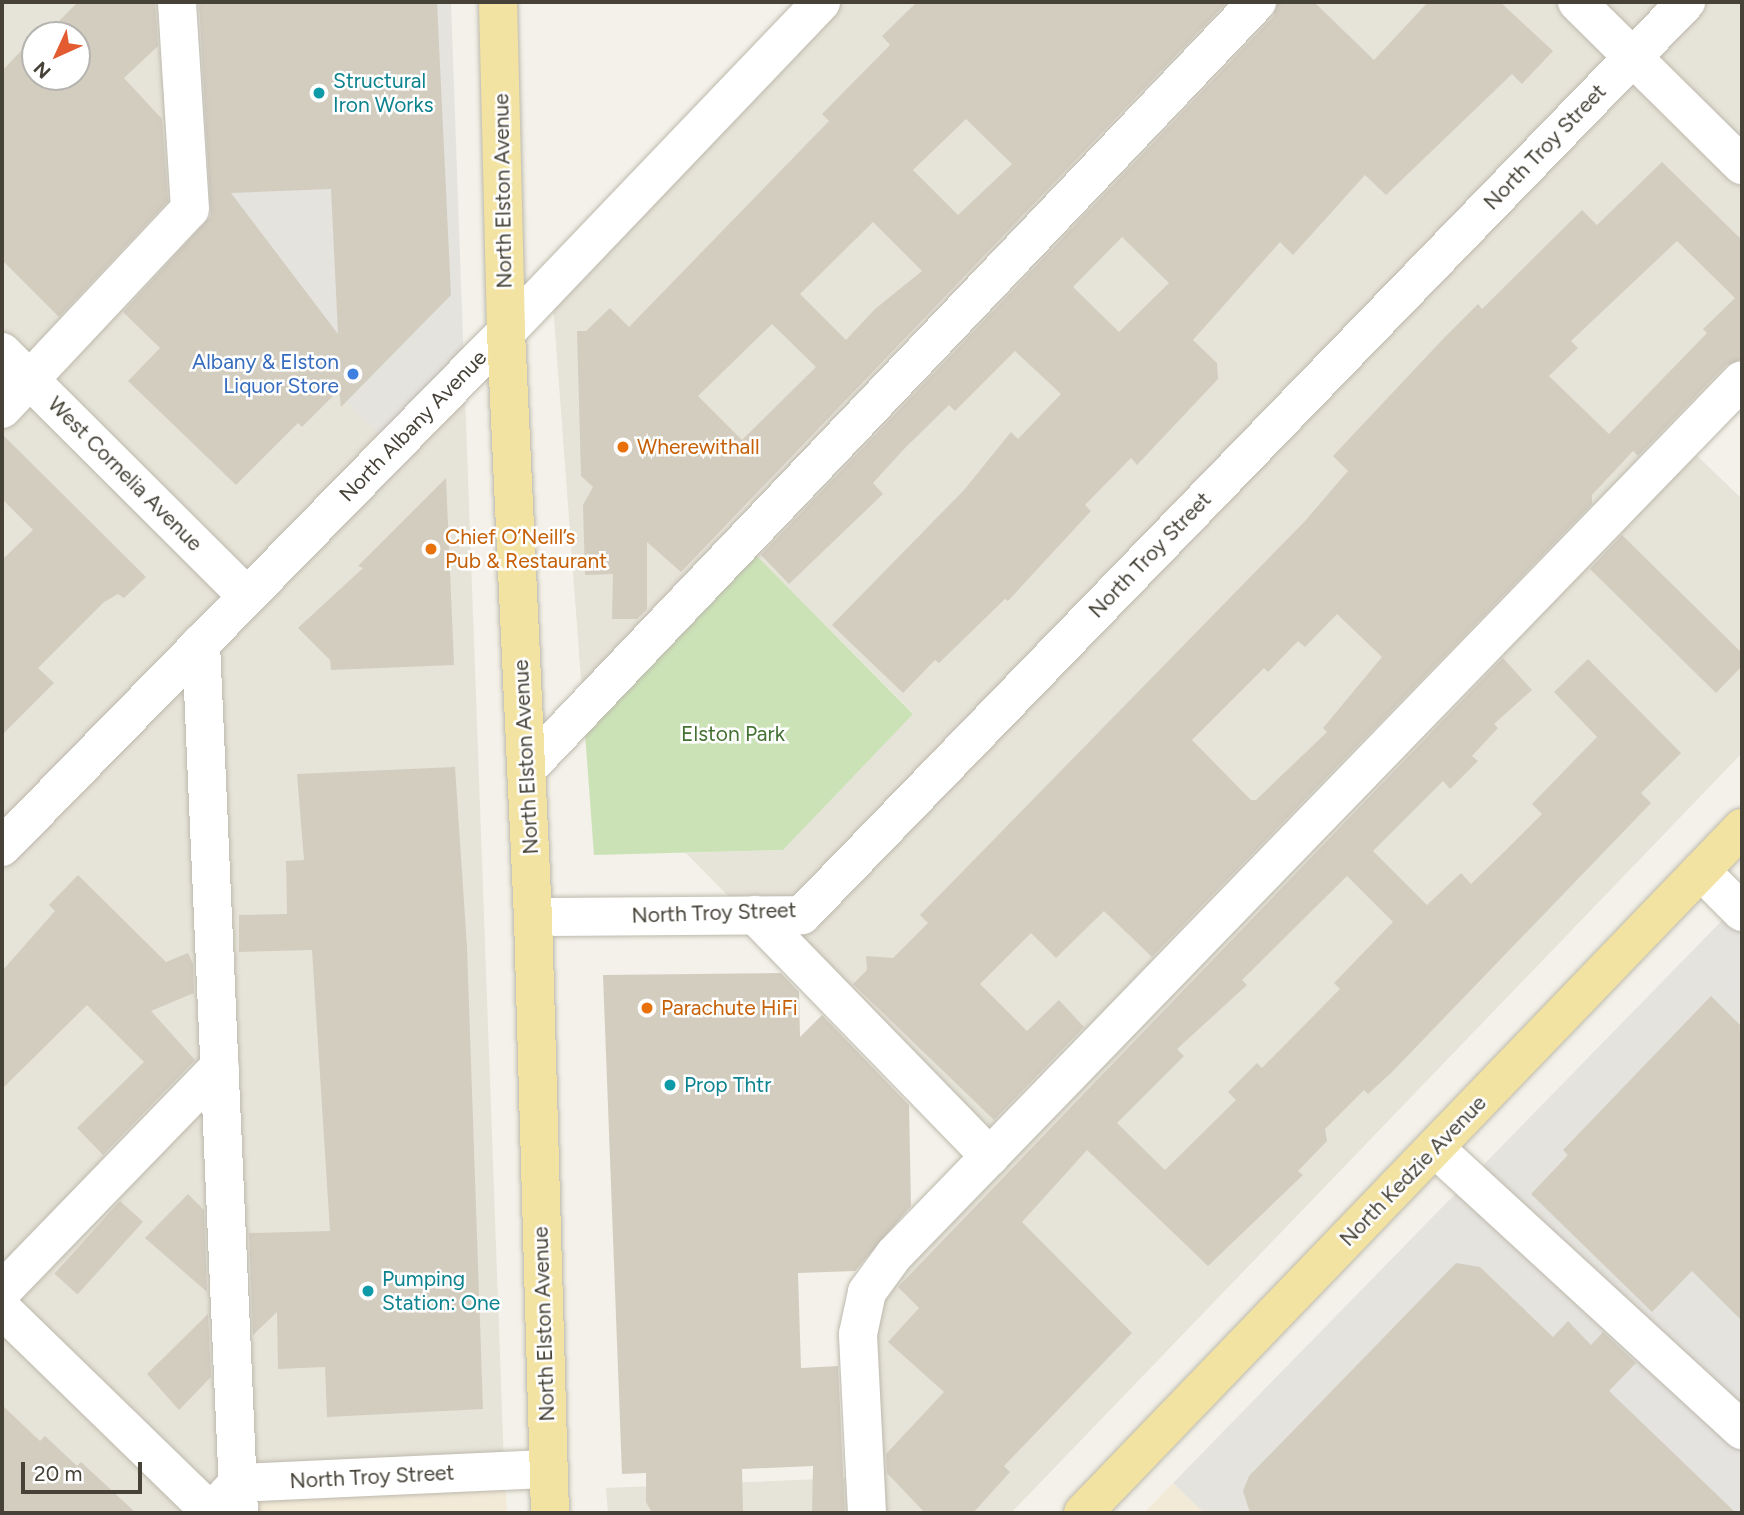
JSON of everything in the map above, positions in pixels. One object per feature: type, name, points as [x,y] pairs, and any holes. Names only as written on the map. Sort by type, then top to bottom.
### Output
[{"type":"main road","name":"North Elston Avenue","points":[[498,2],[506,332],[533,917],[550,1513]]},
{"type":"main road","name":"North Kedzie Avenue","points":[[1083,1513],[1742,828]]},
{"type":"street","points":[[2,409],[190,209],[177,2]]},
{"type":"street","name":"North Albany Avenue","points":[[2,846],[506,332],[821,2]]},
{"type":"street","points":[[527,769],[1257,2]]},
{"type":"street","points":[[1577,2],[1742,165]]},
{"type":"street","name":"North Troy Street","points":[[533,917],[802,915],[1686,2]]},
{"type":"street","name":"West Cornelia Avenue","points":[[2,352],[247,596]]},
{"type":"street","points":[[867,1513],[858,1334],[867,1292],[894,1255],[1742,380]]},
{"type":"street","points":[[201,643],[220,1066],[225,1505]]},
{"type":"street","points":[[1700,871],[1742,912]]},
{"type":"street","points":[[755,915],[990,1157]]},
{"type":"street","points":[[2,1291],[220,1066]]},
{"type":"street","points":[[1434,1148],[1599,1302],[1742,1430]]},
{"type":"street","points":[[2,1309],[225,1505]]},
{"type":"street","name":"North Troy Street","points":[[225,1505],[548,1469]]},
{"type":"shaded area","points":[[2,2],[175,2],[464,368],[504,1466],[234,1513],[2,1513]]},
{"type":"shaded area","points":[[175,2],[451,2],[464,368],[390,445],[168,225],[185,207]]},
{"type":"shaded area","points":[[812,2],[1742,2],[1742,390],[1688,447],[1742,499],[1742,753],[1011,1513],[608,1513],[606,1488],[869,1477],[877,1290],[993,1166],[686,853],[783,850],[913,713],[750,550],[584,719],[551,277]]},
{"type":"shaded area","points":[[1742,900],[1742,1513],[1204,1513],[1173,1483]]},
{"type":"shaded area","points":[[1742,964],[1742,1008],[1720,986]]},
{"type":"shaded area","points":[[1742,1333],[1742,1513],[1736,1513],[1609,1391],[1651,1348],[1698,1390]]},
{"type":"shaded area","points":[[504,1466],[507,1513],[234,1513],[232,1480]]},
{"type":"shaded area","points":[[1173,1483],[1204,1513],[1144,1513]]},
{"type":"green space","name":"Elston Park","points":[[750,549],[913,714],[783,850],[594,855],[584,719]]},
{"type":"building","points":[[78,2],[155,2],[158,46],[124,78],[162,119],[168,201],[59,317],[2,260],[2,71],[21,51],[21,91],[91,91],[91,21],[59,21]]},
{"type":"building","points":[[199,2],[437,2],[451,295],[341,407],[339,390],[302,427],[298,423],[236,485],[128,381],[160,348],[123,312],[211,216]],"holes":[[[331,189],[338,334],[231,193]]]},
{"type":"building","points":[[917,2],[1227,2],[681,572],[647,542],[647,609],[637,619],[612,619],[613,574],[585,575],[583,505],[593,487],[581,476],[577,331],[586,331],[610,308],[629,327],[829,121],[822,114],[890,45],[882,36]],"holes":[[[966,119],[1012,164],[958,215],[913,170]],[[873,222],[922,271],[875,309],[846,340],[800,294]],[[772,324],[816,367],[742,440],[698,396]]]},
{"type":"building","points":[[1278,2],[1314,2],[1374,60],[1428,2],[1500,2],[1553,51],[1522,84],[1512,74],[1386,195],[1365,175],[1293,255],[1280,242],[1193,340],[1217,363],[1218,379],[1137,465],[1131,458],[1085,505],[1091,511],[1008,601],[1005,599],[939,663],[935,660],[903,693],[832,625],[964,490],[1011,432],[1018,439],[1061,394],[1015,351],[955,411],[949,405],[905,448],[873,483],[883,494],[789,584],[761,555],[1273,17]],"holes":[[[1122,237],[1169,283],[1119,332],[1073,287]]]},
{"type":"building","points":[[1662,162],[1742,240],[1742,359],[1726,365],[1638,456],[1633,451],[1592,495],[1592,504],[1152,957],[1104,911],[1056,958],[1031,933],[980,984],[1027,1031],[1059,1000],[1084,1027],[994,1120],[853,984],[867,970],[866,956],[893,958],[928,923],[920,915],[1305,521],[1348,471],[1333,456],[1478,304],[1482,309],[1582,210],[1597,225]],"holes":[[[1677,241],[1735,298],[1703,329],[1707,333],[1609,434],[1549,376],[1578,348],[1571,341]],[[1337,614],[1382,657],[1323,728],[1327,732],[1256,800],[1251,800],[1192,740],[1264,668],[1268,672],[1298,641],[1305,647]]]},
{"type":"building","points":[[2,434],[146,577],[124,598],[118,594],[104,602],[38,668],[54,683],[2,735],[2,560],[33,530],[2,499]]},
{"type":"building","points":[[446,478],[454,665],[331,670],[330,660],[298,628],[363,568],[358,566]]},
{"type":"building","points":[[1622,535],[1742,653],[1742,666],[1716,693],[1590,569]]},
{"type":"building","points":[[1503,658],[1532,690],[1494,724],[1498,728],[1472,756],[1478,761],[1450,789],[1443,781],[1373,851],[1427,905],[1461,873],[1471,884],[1506,850],[1542,814],[1532,804],[1597,737],[1554,692],[1588,659],[1681,753],[1641,793],[1651,803],[1392,1072],[1368,1094],[1364,1090],[1325,1129],[1327,1141],[1298,1171],[1303,1175],[1208,1266],[1087,1150],[1022,1222],[1132,1333],[1004,1466],[1010,1472],[973,1513],[925,1513],[887,1473],[886,1454],[944,1392],[888,1342],[919,1308],[898,1287]],"holes":[[[1347,876],[1393,922],[1334,983],[1340,989],[1262,1068],[1257,1063],[1228,1092],[1236,1100],[1165,1170],[1117,1123],[1184,1056],[1177,1049],[1247,985],[1242,980]]]},
{"type":"building","points":[[455,767],[467,947],[483,1409],[327,1417],[325,1367],[278,1369],[277,1312],[253,1335],[249,1233],[330,1231],[312,950],[239,952],[239,915],[287,914],[286,861],[304,860],[297,774]]},
{"type":"building","points":[[78,875],[166,962],[188,953],[193,964],[194,993],[151,1011],[195,1060],[103,1155],[77,1128],[144,1062],[87,1005],[2,1089],[2,971],[55,911],[49,905]]},
{"type":"building","points":[[781,973],[799,992],[800,1037],[822,1015],[909,1105],[911,1206],[855,1271],[798,1273],[801,1368],[838,1366],[845,1513],[812,1513],[813,1466],[742,1469],[743,1513],[652,1513],[646,1502],[646,1473],[622,1474],[603,975]]},
{"type":"building","points":[[1711,996],[1742,1027],[1742,1321],[1692,1271],[1652,1312],[1531,1194],[1568,1155],[1563,1150]]},
{"type":"building","points":[[188,1194],[204,1210],[207,1292],[145,1238]]},
{"type":"building","points":[[120,1201],[143,1222],[77,1295],[54,1274]]},
{"type":"building","points":[[1456,1263],[1480,1267],[1553,1337],[1568,1321],[1591,1345],[1603,1332],[1636,1363],[1609,1391],[1736,1513],[1250,1513],[1243,1491],[1249,1476]]},
{"type":"building","points":[[208,1314],[211,1377],[179,1410],[147,1374]]},
{"type":"building","points":[[2,1405],[40,1441],[45,1436],[77,1466],[81,1462],[136,1513],[2,1513]]},
{"type":"place","name":"Structural Iron Works","points":[[319,93]]},
{"type":"place","name":"Albany & Elston Liquor Store","points":[[353,374]]},
{"type":"place","name":"Wherewithall","points":[[623,447]]},
{"type":"place","name":"Chief O’Neill’s Pub & Restaurant","points":[[431,549]]},
{"type":"place","name":"Parachute HiFi","points":[[647,1008]]},
{"type":"place","name":"Prop Thtr","points":[[670,1085]]},
{"type":"place","name":"Pumping Station: One","points":[[368,1291]]}]
